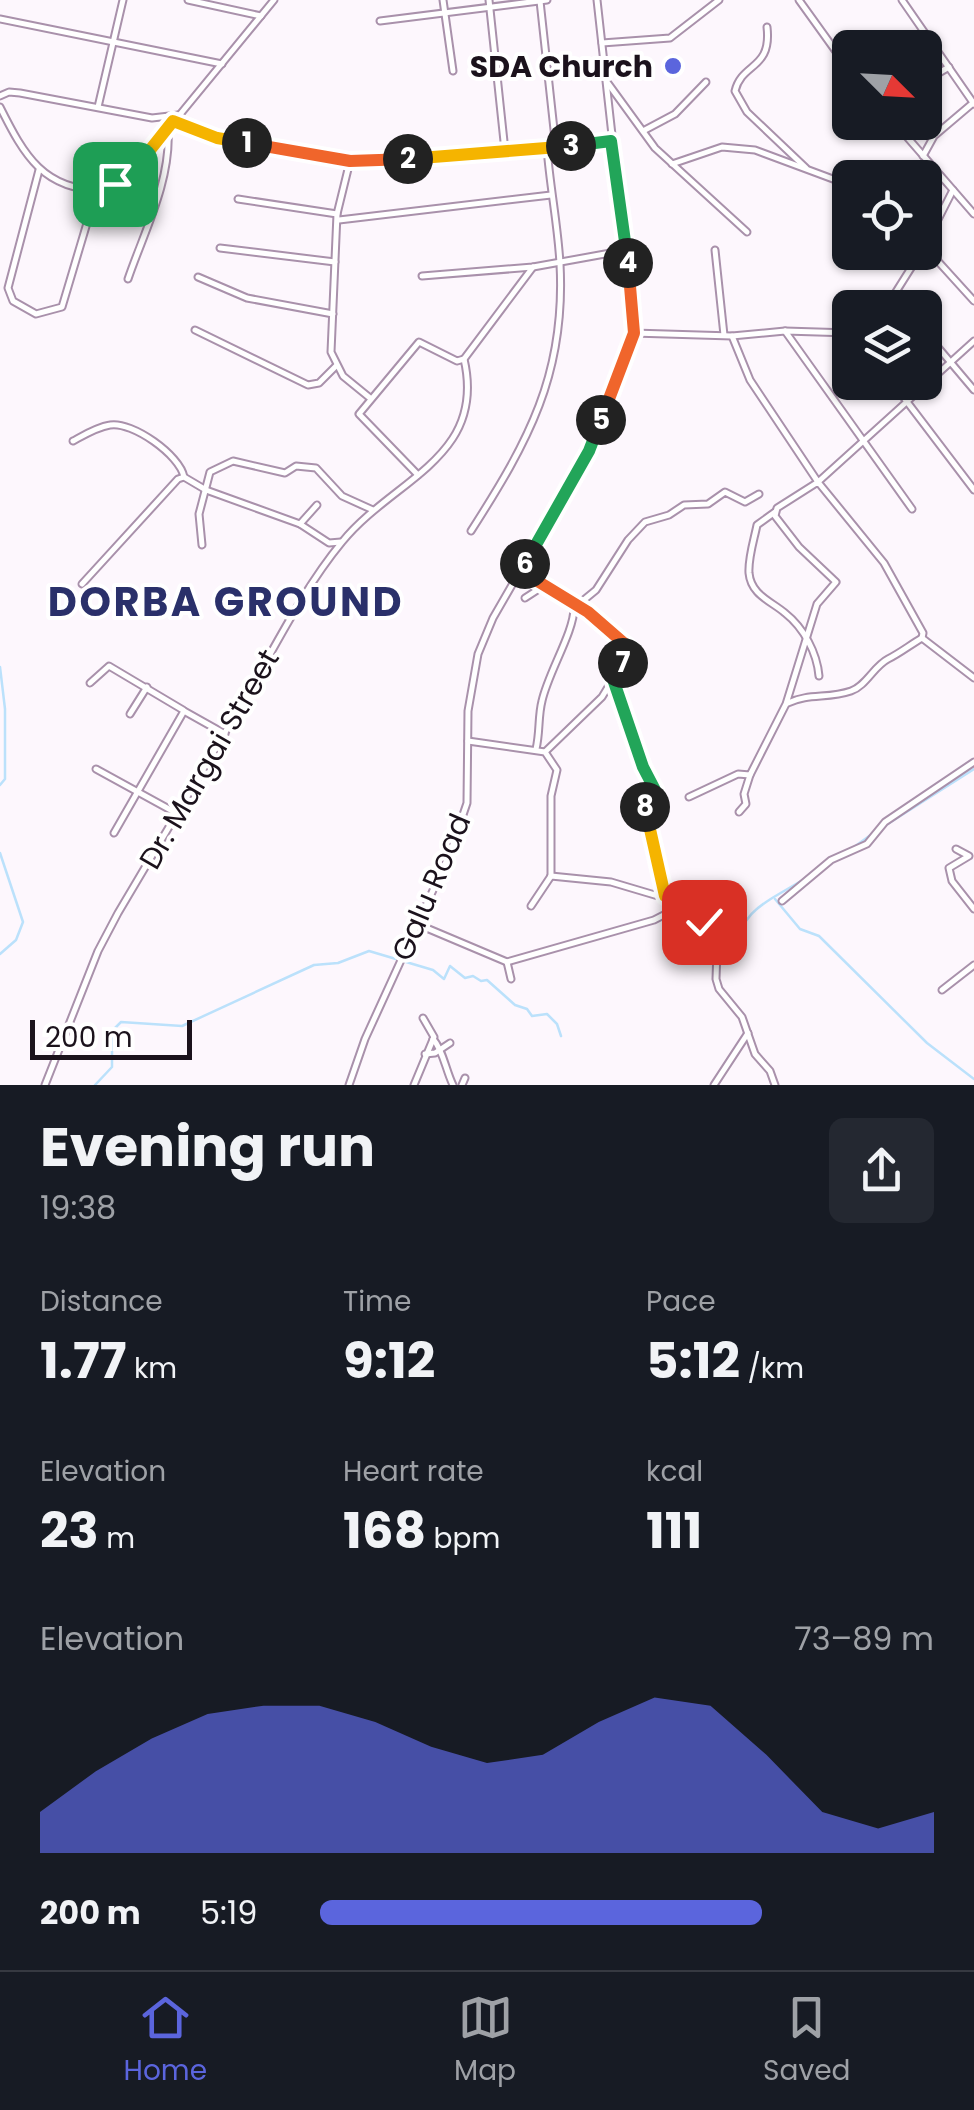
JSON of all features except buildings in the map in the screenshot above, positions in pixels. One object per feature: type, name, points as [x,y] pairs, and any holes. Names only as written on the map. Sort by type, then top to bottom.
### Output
[{"type":"street","points":[[98,107],[122,0]]},
{"type":"street","points":[[188,0],[262,16]]},
{"type":"street","points":[[38,170],[8,288],[13,301],[36,314],[62,307],[90,214],[106,190],[150,150],[274,0]]},
{"type":"street","points":[[443,0],[453,71]]},
{"type":"street","points":[[489,0],[505,152]]},
{"type":"street","points":[[380,22],[542,0],[556,148]]},
{"type":"street","name":"Galu Road","points":[[349,1085],[365,1038],[450,853],[467,803],[468,711],[478,654],[493,618],[589,451],[634,333],[597,0]]},
{"type":"street","points":[[602,43],[670,38],[720,0]]},
{"type":"street","points":[[799,0],[832,46]]},
{"type":"street","points":[[902,0],[974,103],[934,136],[923,156]]},
{"type":"street","points":[[0,19],[223,64]]},
{"type":"street","points":[[767,27],[769,45],[762,59],[740,78],[736,91],[747,112],[808,170]]},
{"type":"street","points":[[942,71],[949,67]]},
{"type":"street","points":[[606,80],[672,164],[747,232]]},
{"type":"street","points":[[643,131],[675,114],[706,82]]},
{"type":"street","points":[[0,96],[20,93],[152,118],[175,118],[217,138],[350,161],[611,141]]},
{"type":"street","points":[[0,107],[38,170],[65,185],[106,190]]},
{"type":"street","points":[[128,279],[169,154],[168,128]]},
{"type":"street","points":[[909,140],[974,214]]},
{"type":"street","points":[[672,164],[722,147],[755,150],[832,179]]},
{"type":"street","points":[[471,532],[548,388],[561,312],[560,262],[547,148]]},
{"type":"street","points":[[350,161],[338,217],[331,352],[343,376],[370,398]]},
{"type":"street","points":[[942,211],[952,190]]},
{"type":"street","points":[[238,199],[338,217],[551,195]]},
{"type":"street","points":[[220,248],[334,262]]},
{"type":"street","points":[[422,276],[533,267],[627,250]]},
{"type":"street","points":[[716,250],[728,336],[750,380],[818,482],[884,563],[923,633],[922,638],[899,656],[886,660],[854,691],[826,697],[807,694],[786,704]]},
{"type":"street","points":[[418,476],[359,414],[419,342],[457,361],[464,359],[533,267]]},
{"type":"street","points":[[942,267],[974,302]]},
{"type":"street","points":[[198,277],[247,298],[332,314]]},
{"type":"street","points":[[196,330],[308,385],[318,382],[336,366]]},
{"type":"street","points":[[634,333],[728,336],[785,331],[832,332]]},
{"type":"street","points":[[785,331],[912,509]]},
{"type":"street","points":[[820,676],[818,660],[806,636],[785,612],[764,601],[752,584],[748,570],[757,525],[818,482],[974,340]]},
{"type":"street","points":[[942,352],[974,390]]},
{"type":"street","name":"Dr. Margai Street","points":[[45,1085],[98,951],[295,613],[342,542],[373,510],[418,476],[464,422],[470,386],[464,359]]},
{"type":"street","points":[[906,401],[974,490]]},
{"type":"street","points":[[73,441],[109,425],[120,425],[168,452],[182,465],[184,476],[206,490],[300,524],[328,543],[342,542]]},
{"type":"street","points":[[202,546],[199,514],[210,472],[233,461],[285,473],[296,466],[316,468],[342,496],[373,510]]},
{"type":"street","points":[[82,584],[184,476]]},
{"type":"street","points":[[536,750],[541,703],[574,619],[576,604],[596,590],[628,540],[645,522],[684,505],[708,504],[724,492],[745,502],[760,494]]},
{"type":"street","points":[[300,524],[317,505]]},
{"type":"street","points":[[739,812],[746,804],[744,794],[750,775],[786,704],[817,604],[836,582],[799,547],[775,512]]},
{"type":"street","points":[[521,571],[588,612],[634,652],[602,697],[545,752]]},
{"type":"street","points":[[525,598],[545,585]]},
{"type":"street","points":[[922,638],[974,678]]},
{"type":"street","points":[[90,684],[109,666],[225,734]]},
{"type":"street","points":[[613,679],[643,767],[655,790],[642,796],[665,896]]},
{"type":"street","points":[[130,714],[147,687]]},
{"type":"street","points":[[114,833],[184,711]]},
{"type":"street","points":[[468,741],[545,752],[557,770],[550,811],[551,876],[531,906]]},
{"type":"street","points":[[782,901],[831,860],[867,844],[884,822],[974,762]]},
{"type":"street","points":[[96,769],[178,814]]},
{"type":"street","points":[[689,797],[738,774],[750,775]]},
{"type":"street","points":[[956,849],[969,856],[949,868],[952,881],[974,909]]},
{"type":"street","points":[[551,876],[610,882],[685,904],[704,922],[716,949],[720,989],[742,1017],[755,1054],[770,1071],[774,1085]]},
{"type":"street","points":[[966,897],[974,892]]},
{"type":"street","points":[[418,924],[508,962],[654,920],[685,904]]},
{"type":"street","points":[[508,962],[511,979]]},
{"type":"street","points":[[942,990],[974,965]]},
{"type":"street","points":[[423,1018],[453,1085]]},
{"type":"street","points":[[714,1085],[748,1033]]},
{"type":"street","points":[[414,1085],[433,1039]]},
{"type":"street","points":[[426,1054],[450,1043]]},
{"type":"waterway","points":[[0,667],[5,709],[5,779],[0,785]]},
{"type":"waterway","points":[[883,827],[974,769]]},
{"type":"waterway","points":[[854,847],[872,834]]},
{"type":"waterway","points":[[0,853],[23,922],[16,940],[0,954]]},
{"type":"waterway","points":[[733,954],[742,927],[756,909],[801,881]]},
{"type":"waterway","points":[[775,899],[800,929],[819,936],[927,1043],[974,1079]]},
{"type":"waterway","points":[[95,1085],[112,1067],[112,1031],[121,1022],[182,1026],[314,965],[338,963],[369,951],[433,970],[444,979],[450,966],[465,978],[487,980],[532,1016],[547,1014],[557,1024],[561,1036]]},
{"type":"place","name":"SDA Church","points":[[673,66]]},
{"type":"district","name":"DORBA GROUND","points":[[226,602]]},
{"type":"route","points":[[115,184],[173,121],[217,138],[350,161],[423,159],[611,141],[634,333],[589,451],[521,571],[588,612],[634,652],[613,679],[643,767],[655,790],[642,796],[665,896],[685,904],[704,922]]}]
